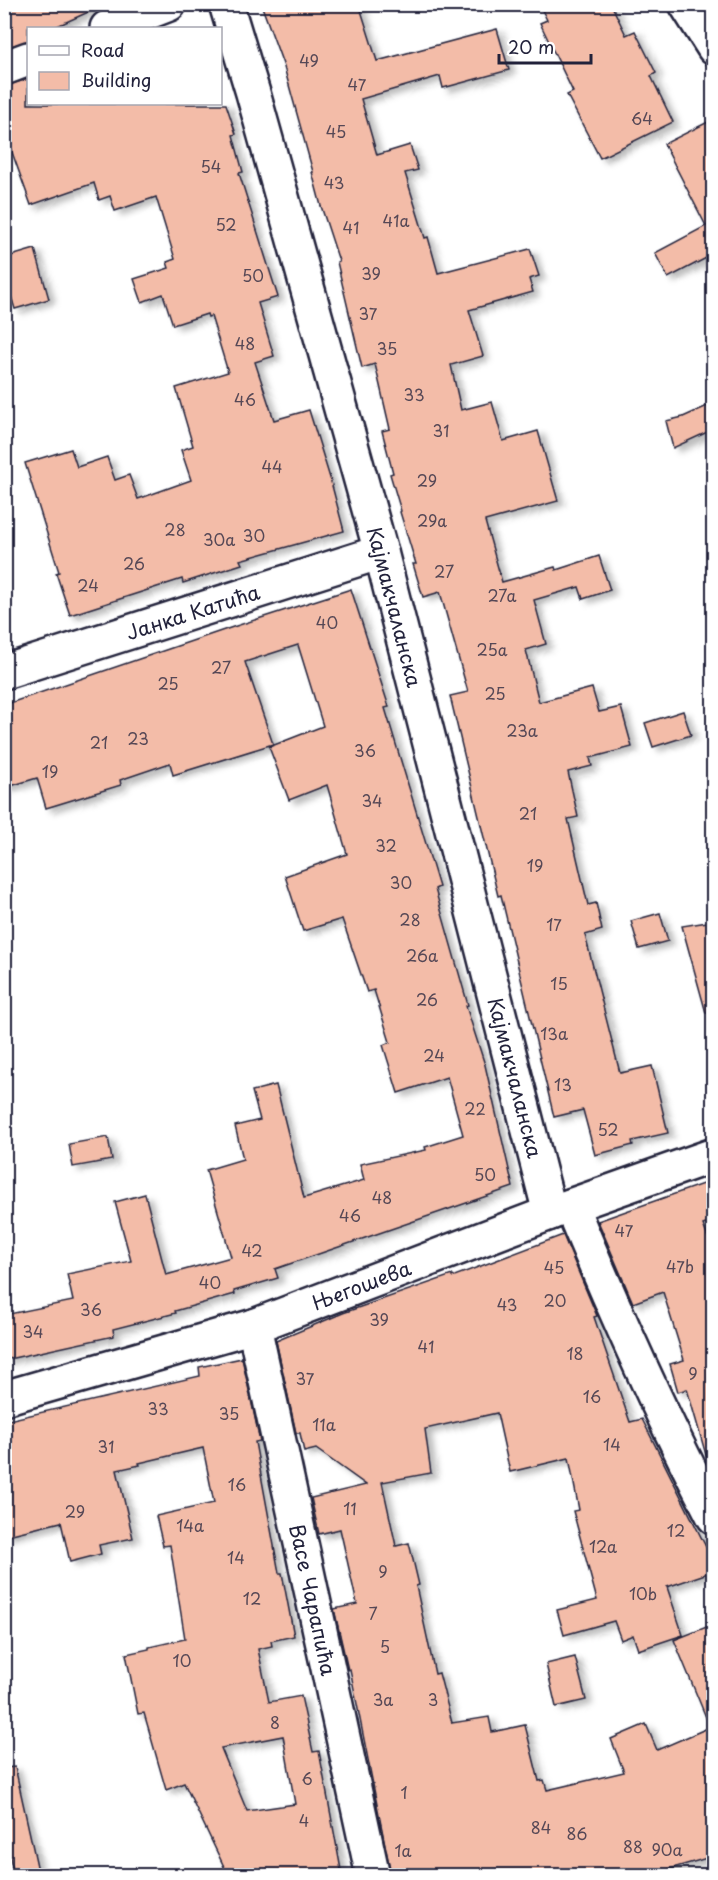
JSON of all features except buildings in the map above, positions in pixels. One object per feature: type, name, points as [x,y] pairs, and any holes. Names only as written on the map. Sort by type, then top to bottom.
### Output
[{"type":"street","points":[[110,27],[169,4]]},
{"type":"street","name":"Кајмакчаланска","points":[[226,4],[254,93],[560,1210],[620,1324],[682,1457],[714,1517]]},
{"type":"street","points":[[686,4],[714,48]]},
{"type":"street","points":[[4,68],[27,59]]},
{"type":"street","name":"Јанка Катића","points":[[4,672],[381,552]]},
{"type":"street","name":"Његошева","points":[[4,1398],[254,1326],[560,1210],[714,1155]]},
{"type":"street","name":"Васе Чарапића","points":[[254,1326],[373,1875]]}]
